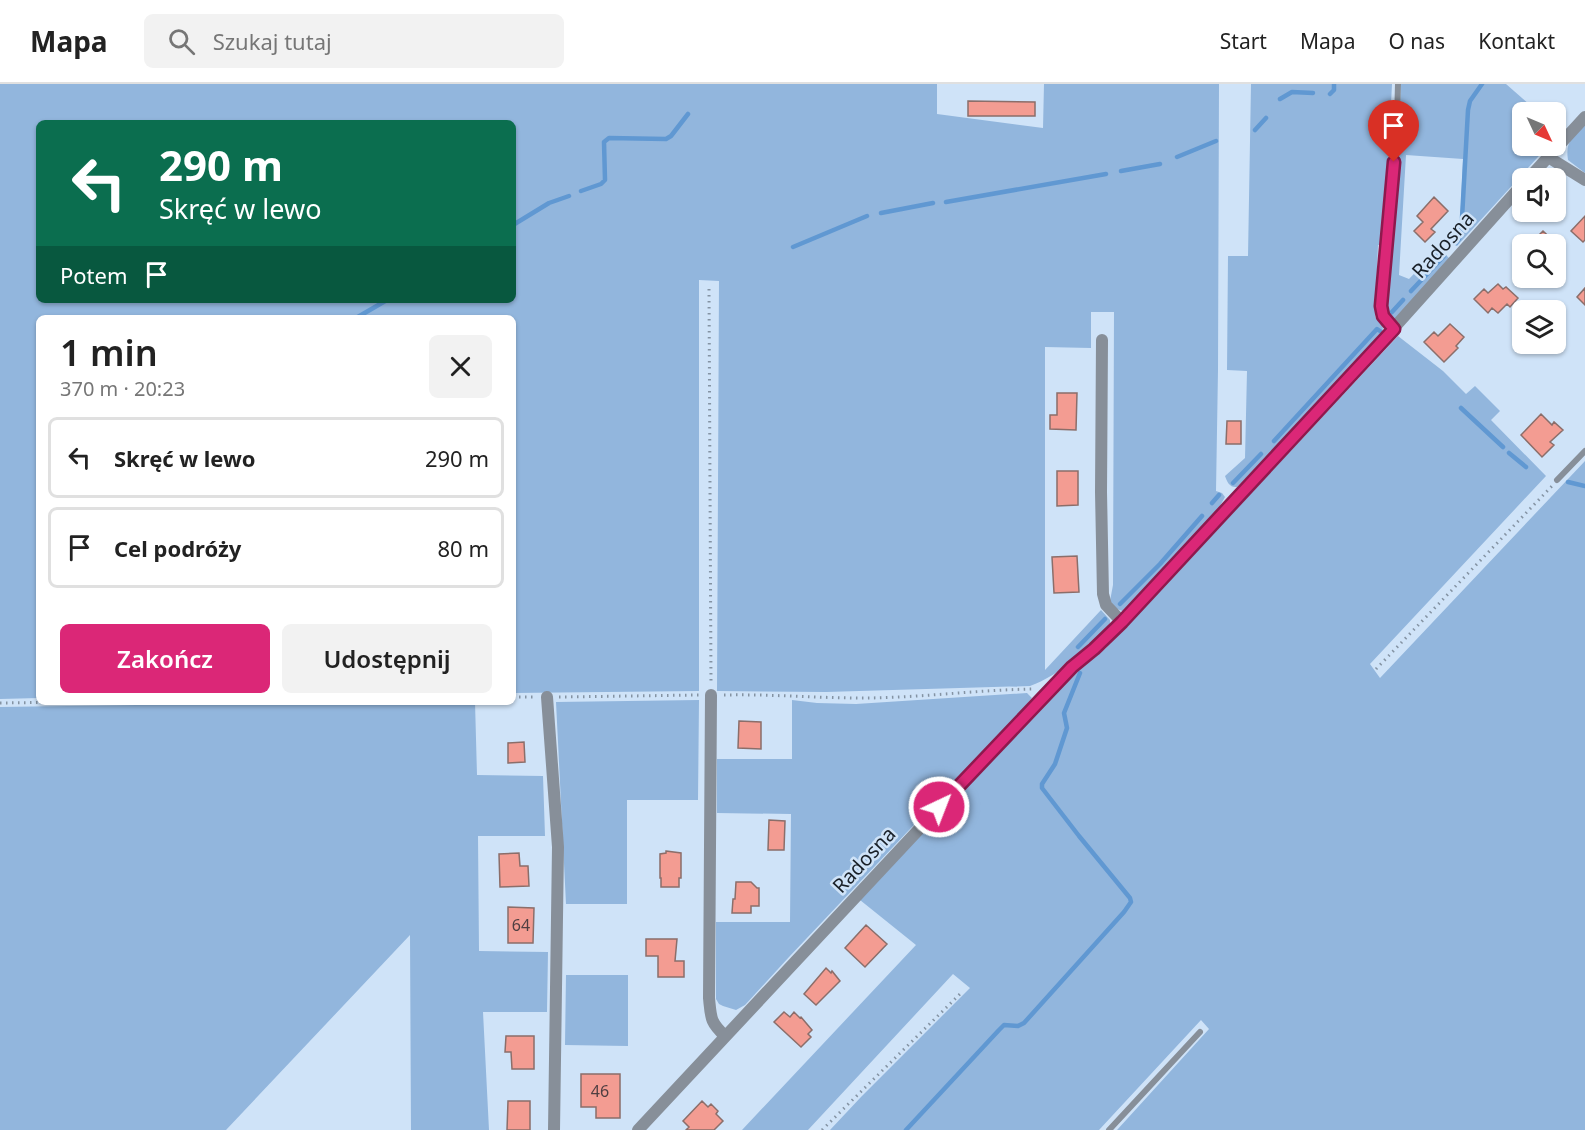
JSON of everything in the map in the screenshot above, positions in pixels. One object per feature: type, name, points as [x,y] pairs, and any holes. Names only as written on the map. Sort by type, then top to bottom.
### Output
[{"type":"street","points":[[1538,168],[1585,117]]},
{"type":"street","points":[[1548,157],[1585,180]]},
{"type":"street","name":"Radosna","points":[[638,1130],[1051,688],[1122,622],[1394,329],[1512,196]]},
{"type":"street","points":[[1102,340],[1103,594],[1106,605],[1122,622]]},
{"type":"street","points":[[711,695],[709,998],[711,1020],[725,1036]]},
{"type":"street","points":[[547,697],[558,846],[554,1130]]},
{"type":"lane","points":[[1394,329],[1383,316],[1381,306],[1398,84]]},
{"type":"lane","points":[[1557,480],[1585,451]]},
{"type":"lane","points":[[1109,1130],[1200,1032]]},
{"type":"path","points":[[709,289],[711,695]]},
{"type":"path","points":[[1376,669],[1557,480]]},
{"type":"path","points":[[516,697],[749,694],[862,698],[934,696],[1051,688]]},
{"type":"path","points":[[0,703],[36,703]]},
{"type":"path","points":[[822,1130],[960,994]]},
{"type":"shaded area","points":[[0,84],[937,84],[937,114],[1043,128],[1044,84],[1219,84],[1216,491],[1225,497],[1216,513],[1125,612],[1117,609],[1110,601],[1113,585],[1114,312],[1091,312],[1091,348],[1045,347],[1045,670],[1101,610],[1110,620],[1110,628],[1073,661],[1041,681],[1030,686],[826,692],[717,691],[719,281],[699,280],[699,691],[516,693],[516,315],[36,315],[36,698],[0,699]]},
{"type":"shaded area","points":[[1251,84],[1392,84],[1384,245],[1378,245],[1375,317],[1383,330],[1381,336],[1246,478],[1237,487],[1232,487],[1225,476],[1245,458],[1247,371],[1227,370],[1228,256],[1248,256]]},
{"type":"shaded area","points":[[1401,84],[1506,84],[1527,102],[1512,102],[1512,156],[1539,156],[1528,168],[1512,168],[1512,186],[1457,246],[1449,238],[1460,226],[1463,159],[1406,155],[1399,275],[1409,279],[1439,248],[1450,259],[1394,320],[1388,318],[1386,305]]},
{"type":"shaded area","points":[[1585,125],[1585,173],[1568,160],[1567,153],[1571,140]]},
{"type":"shaded area","points":[[1398,336],[1443,371],[1466,394],[1475,386],[1500,411],[1491,420],[1546,476],[1370,664],[1380,678],[1585,461],[1585,1130],[1117,1130],[1209,1029],[1201,1020],[1099,1130],[830,1130],[970,988],[953,974],[808,1130],[742,1130],[916,945],[860,900],[1069,677],[1105,649],[1131,622]]},
{"type":"shaded area","points":[[1027,693],[1032,698],[1015,718],[745,1005],[736,1010],[719,1004],[716,999],[716,922],[790,922],[791,814],[717,813],[717,759],[792,759],[792,700],[856,704]]},
{"type":"shaded area","points":[[699,700],[698,800],[627,800],[627,904],[566,904],[556,702]]},
{"type":"shaded area","points":[[475,705],[477,775],[543,776],[545,836],[478,836],[479,951],[548,952],[547,1012],[483,1012],[489,1130],[411,1130],[410,935],[226,1130],[0,1130],[0,707]]},
{"type":"shaded area","points":[[566,975],[628,975],[628,1046],[565,1045]]},
{"type":"building","points":[[968,101],[1035,102],[1035,116],[968,116]]},
{"type":"building","points":[[1434,197],[1448,211],[1431,229],[1435,232],[1425,242],[1414,231],[1423,222],[1417,216]]},
{"type":"building","points":[[1585,216],[1585,240],[1583,242],[1571,231]]},
{"type":"building","points":[[1498,284],[1503,289],[1506,287],[1518,298],[1512,300],[1510,307],[1507,304],[1498,313],[1492,308],[1488,313],[1474,299],[1484,289],[1488,293]]},
{"type":"building","points":[[1585,288],[1585,305],[1577,297]]},
{"type":"building","points":[[1450,324],[1464,337],[1456,346],[1458,348],[1444,362],[1424,342],[1434,332],[1438,336]]},
{"type":"building","points":[[1057,393],[1077,393],[1076,430],[1050,429],[1050,415],[1057,415]]},
{"type":"building","points":[[1541,414],[1552,425],[1554,422],[1563,430],[1550,442],[1554,445],[1542,457],[1521,435]]},
{"type":"building","points":[[1227,421],[1241,421],[1241,444],[1226,444]]},
{"type":"building","points":[[1057,471],[1078,471],[1078,505],[1057,506]]},
{"type":"building","points":[[1077,556],[1079,592],[1054,593],[1052,557]]},
{"type":"building","points":[[739,721],[761,722],[761,749],[738,748]]},
{"type":"building","points":[[524,742],[525,762],[508,763],[508,743]]},
{"type":"building","points":[[769,820],[785,821],[784,850],[768,850]]},
{"type":"building","points":[[666,851],[681,853],[679,887],[661,887],[660,854]]},
{"type":"building","points":[[519,853],[520,866],[528,866],[529,886],[500,887],[499,854]]},
{"type":"building","points":[[736,882],[751,882],[759,888],[759,906],[751,906],[751,913],[732,913]]},
{"type":"building","points":[[508,907],[534,908],[533,943],[508,943]]},
{"type":"building","points":[[866,925],[887,944],[865,967],[845,948]]},
{"type":"building","points":[[646,939],[677,939],[675,961],[684,961],[684,977],[658,977],[658,956],[646,956]]},
{"type":"building","points":[[826,968],[831,973],[832,971],[840,981],[816,1005],[804,994]]},
{"type":"building","points":[[784,1012],[790,1017],[794,1012],[812,1030],[808,1034],[811,1037],[801,1047],[774,1022]]},
{"type":"building","points":[[506,1036],[534,1036],[534,1069],[512,1069],[511,1052],[505,1052]]},
{"type":"building","points":[[581,1074],[620,1074],[620,1118],[596,1118],[596,1107],[581,1107]]},
{"type":"building","points":[[508,1101],[530,1101],[530,1130],[507,1130]]},
{"type":"building","points":[[702,1101],[708,1107],[711,1104],[723,1121],[714,1130],[686,1130],[689,1127],[683,1121]]},
{"type":"waterway","points":[[1330,94],[1334,90],[1334,84]]},
{"type":"waterway","points":[[1456,243],[1461,236],[1468,110],[1470,101],[1482,84]]},
{"type":"waterway","points":[[1280,99],[1292,92],[1313,93]]},
{"type":"waterway","points":[[581,191],[601,184],[605,180],[604,142],[609,138],[666,139],[688,114]]},
{"type":"waterway","points":[[1255,130],[1266,118]]},
{"type":"waterway","points":[[1177,157],[1216,141]]},
{"type":"waterway","points":[[1121,171],[1160,164]]},
{"type":"waterway","points":[[946,202],[1106,174]]},
{"type":"waterway","points":[[516,223],[549,203],[569,196]]},
{"type":"waterway","points":[[881,213],[933,203]]},
{"type":"waterway","points":[[793,247],[867,216]]},
{"type":"waterway","points":[[1411,291],[1444,256]]},
{"type":"waterway","points":[[1392,312],[1403,300]]},
{"type":"waterway","points":[[361,315],[382,303]]},
{"type":"waterway","points":[[1274,441],[1377,329],[1380,331]]},
{"type":"waterway","points":[[1461,408],[1503,447]]},
{"type":"waterway","points":[[1509,453],[1526,467]]},
{"type":"waterway","points":[[1233,483],[1261,454]]},
{"type":"waterway","points":[[1568,482],[1585,486]]},
{"type":"waterway","points":[[1212,503],[1219,495]]},
{"type":"waterway","points":[[1120,604],[1160,564],[1202,516]]},
{"type":"waterway","points":[[1078,647],[1105,619]]},
{"type":"waterway","points":[[906,1130],[1004,1025],[1018,1026],[1024,1023],[1131,902],[1042,788],[1042,784],[1055,764],[1067,728],[1064,713],[1080,673]]},
{"type":"route","points":[[939,807],[1072,667],[1108,637],[1394,329],[1383,316],[1381,306],[1394,162]]}]
